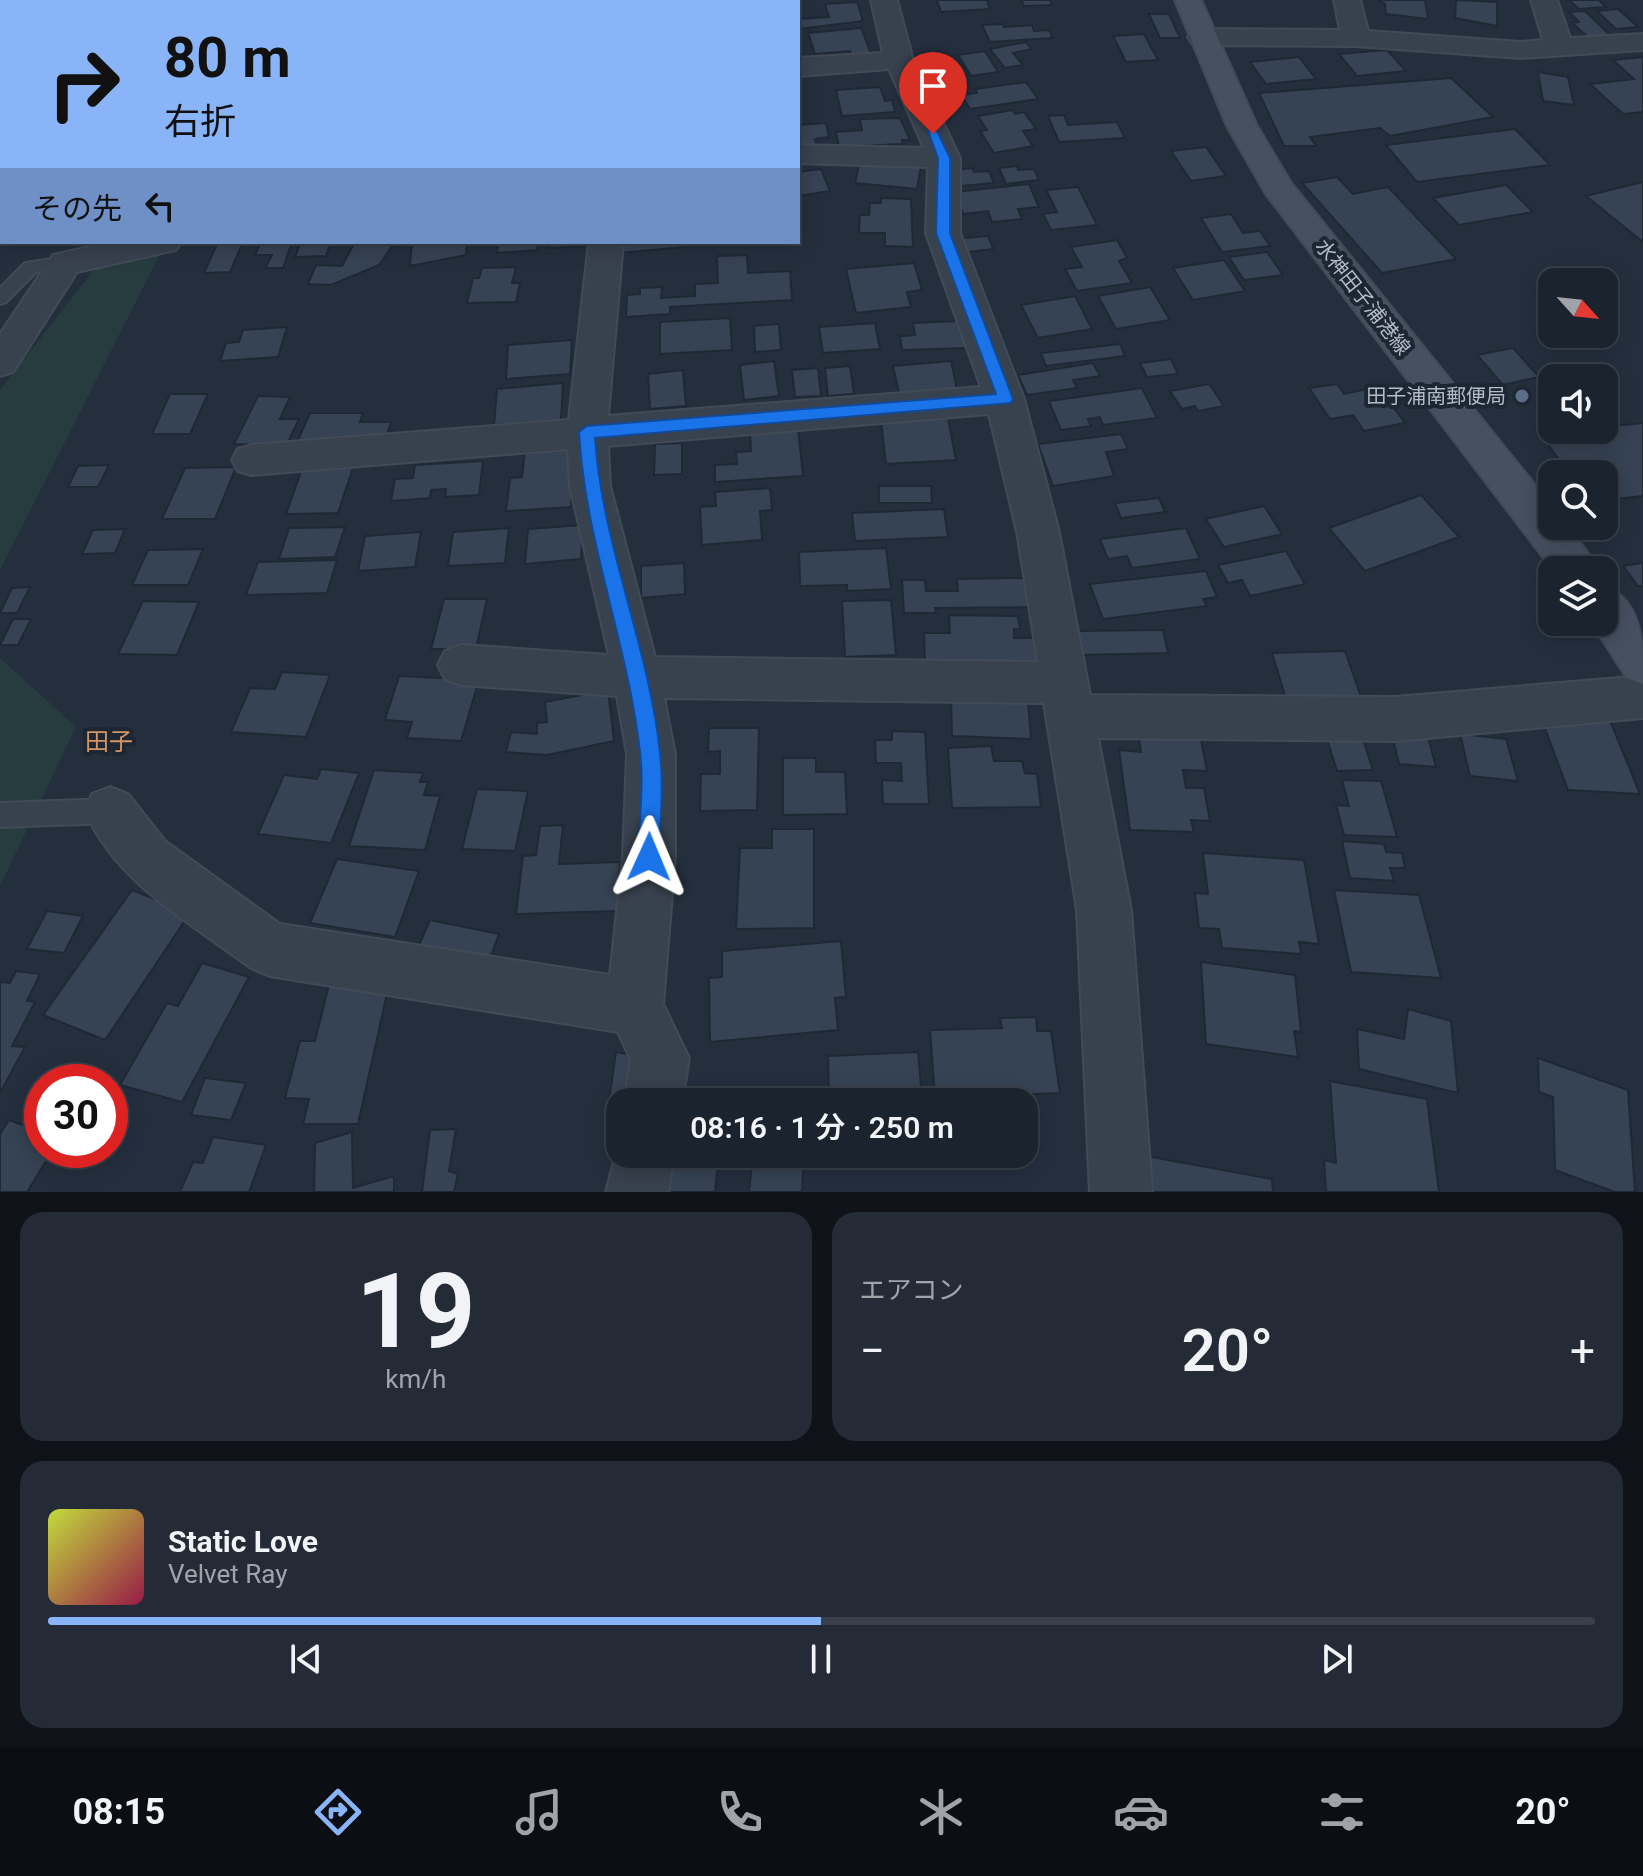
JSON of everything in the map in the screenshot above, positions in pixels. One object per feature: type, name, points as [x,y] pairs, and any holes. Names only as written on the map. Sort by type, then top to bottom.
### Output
[{"type":"main road","name":"水神田子浦港線","points":[[1188,0],[1242,126],[1277,187],[1567,556]]},
{"type":"main road","points":[[1618,626],[1643,664]]},
{"type":"street","points":[[884,0],[899,60],[944,158],[943,233],[1005,399],[1038,532],[1104,910],[1121,1192]]},
{"type":"street","points":[[1347,0],[1356,38]]},
{"type":"street","points":[[1544,0],[1559,47]]},
{"type":"street","points":[[1202,37],[1356,38],[1520,50],[1643,42]]},
{"type":"street","points":[[800,67],[899,60]]},
{"type":"street","points":[[800,154],[944,158]]},
{"type":"street","points":[[0,363],[72,252],[146,244]]},
{"type":"street","points":[[606,244],[587,432],[590,486],[637,677],[651,754],[649,857],[635,1007],[660,1058],[655,1088]]},
{"type":"street","points":[[252,460],[1005,399]]},
{"type":"street","points":[[461,665],[1395,719],[1643,697]]},
{"type":"street","points":[[110,811],[147,859],[270,949],[635,1007]]},
{"type":"street","points":[[637,1192],[641,1168]]},
{"type":"lane","points":[[0,298],[31,267],[72,252]]},
{"type":"lane","points":[[0,815],[110,811]]},
{"type":"green space","points":[[160,254],[0,570],[0,390],[97,266]]},
{"type":"green space","points":[[0,658],[76,727],[0,886]]},
{"type":"building","points":[[937,0],[987,0],[990,9],[941,12]]},
{"type":"building","points":[[1021,0],[1050,0],[1052,5],[1024,6]]},
{"type":"building","points":[[1378,0],[1425,0],[1428,19],[1386,14],[1385,4]]},
{"type":"building","points":[[1456,0],[1497,2],[1497,26],[1455,18]]},
{"type":"building","points":[[1569,0],[1599,0],[1606,7],[1579,9]]},
{"type":"building","points":[[857,2],[863,21],[800,29],[800,19],[829,17],[825,4]]},
{"type":"building","points":[[1618,9],[1638,27],[1616,29],[1597,11]]},
{"type":"building","points":[[1585,11],[1611,36],[1588,37],[1572,23],[1579,22],[1569,12]]},
{"type":"building","points":[[1149,14],[1169,14],[1180,38],[1160,38]]},
{"type":"building","points":[[1003,24],[1004,27],[1032,25],[1034,31],[1049,30],[1053,38],[990,42],[982,25]]},
{"type":"building","points":[[861,28],[871,54],[852,56],[850,51],[815,54],[808,33]]},
{"type":"building","points":[[1144,34],[1158,60],[1126,62],[1113,36]]},
{"type":"building","points":[[1026,42],[1032,49],[1013,53],[1023,65],[1005,68],[990,49]]},
{"type":"building","points":[[1387,50],[1406,71],[1357,76],[1339,54]]},
{"type":"building","points":[[985,51],[998,72],[971,76],[958,55]]},
{"type":"building","points":[[1299,57],[1316,79],[1266,84],[1250,62]]},
{"type":"building","points":[[1643,57],[1643,112],[1623,114],[1590,84],[1634,79],[1613,60]]},
{"type":"building","points":[[1538,72],[1568,77],[1574,105],[1543,101]]},
{"type":"building","points":[[1451,78],[1493,117],[1390,136],[1380,128],[1310,137],[1316,146],[1284,146],[1259,93]]},
{"type":"building","points":[[1026,82],[1038,99],[970,109],[961,95],[977,93],[975,89]]},
{"type":"building","points":[[880,87],[885,101],[892,100],[895,112],[842,116],[836,90]]},
{"type":"building","points":[[1012,110],[1015,114],[1024,112],[1036,129],[1023,131],[1033,146],[994,153],[980,131],[987,130],[978,116]]},
{"type":"building","points":[[1064,115],[1068,125],[1117,122],[1125,138],[1059,142],[1048,116]]},
{"type":"building","points":[[900,118],[910,140],[902,140],[902,144],[839,147],[836,132],[862,130],[860,119]]},
{"type":"building","points":[[826,123],[829,137],[815,139],[817,146],[800,147],[800,125]]},
{"type":"building","points":[[1515,129],[1550,165],[1417,182],[1386,145]]},
{"type":"building","points":[[1206,147],[1226,176],[1191,181],[1171,151]]},
{"type":"building","points":[[860,160],[921,166],[917,189],[855,183]]},
{"type":"building","points":[[1017,166],[1018,170],[1034,169],[1039,180],[1006,184],[999,168]]},
{"type":"building","points":[[972,168],[974,172],[989,171],[994,183],[961,186],[955,170]]},
{"type":"building","points":[[821,169],[830,191],[800,196],[800,172]]},
{"type":"building","points":[[1337,177],[1353,194],[1388,187],[1456,259],[1382,273],[1302,183]]},
{"type":"building","points":[[1643,182],[1643,242],[1586,196]]},
{"type":"building","points":[[1029,184],[1039,207],[1018,209],[1022,219],[992,222],[988,211],[963,214],[955,192]]},
{"type":"building","points":[[1506,185],[1533,212],[1459,225],[1433,198]]},
{"type":"building","points":[[1078,187],[1097,225],[1051,230],[1043,214],[1057,212],[1046,190]]},
{"type":"building","points":[[881,198],[911,199],[913,247],[885,246],[885,233],[859,233],[860,215],[869,215],[870,203],[881,203]]},
{"type":"building","points":[[1231,214],[1243,233],[1260,231],[1270,246],[1222,252],[1201,218]]},
{"type":"building","points":[[988,236],[993,249],[968,252],[963,238]]},
{"type":"building","points":[[1117,240],[1127,258],[1119,261],[1132,283],[1077,291],[1065,269],[1082,267],[1071,247]]},
{"type":"building","points":[[217,244],[242,244],[230,272],[204,273]]},
{"type":"building","points":[[260,244],[291,244],[283,268],[265,268],[272,255],[255,255]]},
{"type":"building","points":[[300,244],[330,244],[326,256],[295,257]]},
{"type":"building","points":[[354,244],[394,244],[379,265],[331,285],[308,284],[316,265],[342,266]]},
{"type":"building","points":[[412,244],[467,244],[466,255],[410,266]]},
{"type":"building","points":[[499,244],[538,244],[537,250],[497,253]]},
{"type":"building","points":[[550,244],[590,244],[589,246],[549,248]]},
{"type":"building","points":[[618,244],[684,244],[684,247],[619,253]]},
{"type":"building","points":[[1267,252],[1283,275],[1244,280],[1229,257]]},
{"type":"building","points":[[747,255],[748,273],[790,271],[792,300],[670,307],[670,314],[626,317],[627,295],[640,294],[640,288],[662,287],[661,298],[695,296],[695,284],[718,283],[717,256]]},
{"type":"building","points":[[1224,260],[1245,291],[1193,300],[1173,268]]},
{"type":"building","points":[[914,263],[922,290],[907,292],[911,307],[856,313],[846,269]]},
{"type":"building","points":[[516,267],[512,283],[520,283],[516,302],[467,303],[473,278],[479,278],[482,268]]},
{"type":"building","points":[[1150,287],[1170,320],[1116,329],[1098,296]]},
{"type":"building","points":[[1075,296],[1092,329],[1038,338],[1021,305]]},
{"type":"building","points":[[730,318],[732,350],[660,354],[660,322]]},
{"type":"building","points":[[962,321],[967,348],[902,350],[900,336],[915,335],[913,323]]},
{"type":"building","points":[[875,323],[880,349],[823,353],[819,327]]},
{"type":"building","points":[[779,324],[781,350],[755,352],[754,326]]},
{"type":"building","points":[[287,327],[278,357],[220,361],[226,343],[239,342],[243,330]]},
{"type":"building","points":[[572,340],[570,374],[506,379],[508,345]]},
{"type":"building","points":[[1120,344],[1125,356],[1046,366],[1041,353]]},
{"type":"building","points":[[1513,348],[1538,377],[1503,385],[1477,355]]},
{"type":"building","points":[[1171,359],[1178,374],[1147,377],[1140,363]]},
{"type":"building","points":[[774,361],[779,396],[744,400],[740,365]]},
{"type":"building","points":[[951,361],[957,389],[899,393],[893,366]]},
{"type":"building","points":[[1093,363],[1100,376],[1073,380],[1077,388],[1027,395],[1018,375]]},
{"type":"building","points":[[850,366],[854,394],[828,396],[825,368]]},
{"type":"building","points":[[818,368],[821,396],[795,397],[792,370]]},
{"type":"building","points":[[683,370],[686,406],[650,409],[648,374]]},
{"type":"building","points":[[563,383],[561,420],[494,425],[497,389]]},
{"type":"building","points":[[1209,384],[1224,406],[1198,411],[1195,406],[1182,409],[1170,391]]},
{"type":"building","points":[[1337,384],[1344,394],[1372,388],[1383,404],[1390,403],[1405,423],[1364,431],[1353,415],[1330,419],[1309,388]]},
{"type":"building","points":[[1142,388],[1157,418],[1103,425],[1100,417],[1088,419],[1091,426],[1061,430],[1049,401]]},
{"type":"building","points":[[170,394],[208,394],[190,434],[152,434]]},
{"type":"building","points":[[258,396],[290,397],[280,419],[299,419],[286,446],[234,444]]},
{"type":"building","points":[[310,413],[363,413],[360,422],[391,422],[385,441],[298,440]]},
{"type":"building","points":[[948,418],[956,460],[886,464],[881,421]]},
{"type":"building","points":[[1643,423],[1643,496],[1618,499],[1618,460],[1559,460],[1548,444],[1618,444],[1618,426]]},
{"type":"building","points":[[798,428],[803,476],[715,482],[715,465],[737,464],[736,452],[751,451],[750,431]]},
{"type":"building","points":[[1121,434],[1128,449],[1106,452],[1114,476],[1053,486],[1038,444]]},
{"type":"building","points":[[682,443],[682,474],[654,475],[655,444]]},
{"type":"building","points":[[575,449],[571,507],[506,511],[510,478],[522,477],[525,452]]},
{"type":"building","points":[[483,461],[479,495],[445,497],[446,489],[431,490],[430,498],[391,501],[395,479],[413,478],[415,465]]},
{"type":"building","points":[[355,462],[338,513],[286,514],[304,463]]},
{"type":"building","points":[[109,465],[98,487],[68,487],[78,466]]},
{"type":"building","points":[[236,467],[215,519],[162,519],[185,468]]},
{"type":"building","points":[[879,486],[931,486],[932,503],[879,503]]},
{"type":"building","points":[[770,488],[772,510],[760,511],[762,540],[702,545],[700,507],[716,506],[715,492]]},
{"type":"building","points":[[1421,495],[1459,537],[1365,571],[1329,528]]},
{"type":"building","points":[[1159,498],[1165,512],[1121,518],[1115,503]]},
{"type":"building","points":[[1264,506],[1282,534],[1224,547],[1206,519]]},
{"type":"building","points":[[944,509],[948,537],[855,541],[852,513]]},
{"type":"building","points":[[583,525],[581,559],[525,564],[528,529]]},
{"type":"building","points":[[345,527],[335,557],[279,559],[289,528]]},
{"type":"building","points":[[509,528],[505,563],[448,566],[453,532]]},
{"type":"building","points":[[1186,528],[1200,559],[1132,568],[1127,556],[1108,559],[1100,539]]},
{"type":"building","points":[[125,529],[115,553],[82,554],[93,530]]},
{"type":"building","points":[[421,532],[415,567],[358,571],[365,536]]},
{"type":"building","points":[[886,548],[891,589],[847,591],[847,585],[800,586],[799,552]]},
{"type":"building","points":[[203,549],[188,585],[132,585],[148,550]]},
{"type":"building","points":[[1286,551],[1305,584],[1250,596],[1242,580],[1228,583],[1218,565]]},
{"type":"building","points":[[337,560],[327,593],[246,595],[258,562]]},
{"type":"building","points":[[684,563],[685,594],[641,598],[641,566]]},
{"type":"building","points":[[1643,563],[1643,586],[1638,586],[1623,566]]},
{"type":"building","points":[[1206,571],[1217,597],[1203,599],[1207,606],[1103,619],[1090,584]]},
{"type":"building","points":[[1026,578],[1031,607],[935,608],[936,613],[904,613],[902,580],[925,580],[926,591],[958,591],[957,579]]},
{"type":"building","points":[[30,587],[17,613],[0,613],[12,588]]},
{"type":"building","points":[[444,599],[487,599],[476,649],[431,649]]},
{"type":"building","points":[[891,600],[896,655],[845,657],[842,601]]},
{"type":"building","points":[[143,601],[199,602],[177,655],[118,654]]},
{"type":"building","points":[[949,615],[1018,616],[1020,629],[1014,629],[1014,638],[1035,638],[1038,664],[925,663],[924,633],[950,633]]},
{"type":"building","points":[[13,619],[31,619],[18,645],[0,645]]},
{"type":"building","points":[[1163,630],[1168,653],[1078,655],[1074,631]]},
{"type":"building","points":[[1345,651],[1362,700],[1287,702],[1272,653]]},
{"type":"building","points":[[282,672],[330,675],[306,737],[231,732],[250,688],[275,689]]},
{"type":"building","points":[[399,676],[479,680],[461,741],[407,738],[412,722],[385,720]]},
{"type":"building","points":[[608,690],[614,741],[547,755],[506,752],[511,732],[537,734],[537,723],[547,722],[545,702]]},
{"type":"building","points":[[951,698],[1028,700],[1031,739],[952,736]]},
{"type":"building","points":[[1540,715],[1609,718],[1640,794],[1568,790]]},
{"type":"building","points":[[709,728],[759,728],[757,810],[700,811],[701,774],[720,774],[720,751],[708,752]]},
{"type":"building","points":[[1391,730],[1427,733],[1436,767],[1399,764]]},
{"type":"building","points":[[892,731],[925,732],[929,804],[883,804],[882,780],[902,781],[901,763],[876,763],[875,740],[892,740]]},
{"type":"building","points":[[1138,733],[1200,734],[1207,771],[1183,770],[1186,788],[1204,788],[1210,821],[1191,820],[1194,832],[1130,830],[1119,750],[1141,752]]},
{"type":"building","points":[[1460,734],[1506,739],[1518,781],[1470,776]]},
{"type":"building","points":[[1327,739],[1363,739],[1373,770],[1337,771]]},
{"type":"building","points":[[991,746],[994,761],[1022,761],[1025,773],[1037,774],[1041,807],[952,808],[948,748]]},
{"type":"building","points":[[783,758],[816,758],[816,772],[845,772],[847,814],[783,815]]},
{"type":"building","points":[[321,769],[359,773],[331,843],[258,834],[284,775],[317,779]]},
{"type":"building","points":[[374,770],[423,773],[420,782],[428,782],[424,795],[440,796],[425,850],[349,846]]},
{"type":"building","points":[[1342,780],[1381,781],[1397,837],[1344,835],[1336,805],[1349,806]]},
{"type":"building","points":[[477,789],[528,791],[515,851],[462,849]]},
{"type":"building","points":[[563,825],[559,864],[620,862],[617,911],[516,914],[523,856],[536,855],[540,826]]},
{"type":"building","points":[[772,829],[814,829],[814,928],[736,929],[740,848],[772,848]]},
{"type":"building","points":[[1342,841],[1384,844],[1386,852],[1402,853],[1405,868],[1390,868],[1394,881],[1350,878]]},
{"type":"building","points":[[1203,853],[1304,860],[1319,944],[1299,942],[1301,954],[1222,948],[1219,929],[1199,928],[1195,893],[1208,894]]},
{"type":"building","points":[[337,859],[419,871],[395,937],[310,923]]},
{"type":"building","points":[[132,890],[190,913],[105,1040],[43,1015]]},
{"type":"building","points":[[1334,890],[1419,895],[1441,978],[1351,972]]},
{"type":"building","points":[[47,911],[83,916],[64,953],[27,949]]},
{"type":"building","points":[[430,920],[499,934],[487,967],[416,952]]},
{"type":"building","points":[[841,941],[846,997],[835,998],[838,1030],[710,1042],[709,978],[722,977],[722,951]]},
{"type":"building","points":[[1201,962],[1295,975],[1301,1032],[1294,1031],[1298,1057],[1206,1044]]},
{"type":"building","points":[[202,963],[249,977],[182,1102],[128,1087],[128,1071],[167,1003],[178,1006]]},
{"type":"building","points":[[16,971],[40,974],[27,1001],[35,1002],[12,1046],[25,1047],[0,1093],[0,982],[10,983]]},
{"type":"building","points":[[329,985],[389,985],[358,1124],[303,1124],[309,1099],[285,1098],[300,1041],[315,1041]]},
{"type":"building","points":[[1408,1009],[1451,1021],[1458,1093],[1359,1069],[1357,1029],[1404,1039]]},
{"type":"building","points":[[1036,1017],[1037,1031],[1051,1031],[1060,1093],[1038,1094],[1038,1088],[934,1088],[930,1030],[1002,1028],[1000,1018]]},
{"type":"building","points":[[616,1052],[645,1057],[641,1088],[611,1088]]},
{"type":"building","points":[[918,1052],[921,1088],[829,1088],[828,1056]]},
{"type":"building","points":[[1538,1058],[1628,1090],[1635,1192],[1615,1192],[1555,1170],[1553,1097],[1539,1092]]},
{"type":"building","points":[[205,1078],[246,1083],[231,1120],[191,1115]]},
{"type":"building","points":[[1330,1081],[1427,1099],[1439,1192],[1326,1192],[1324,1160],[1336,1163]]},
{"type":"building","points":[[9,1120],[24,1125],[24,1168],[42,1168],[27,1192],[0,1192],[0,1134]]},
{"type":"building","points":[[456,1129],[449,1171],[458,1174],[454,1192],[422,1192],[430,1130]]},
{"type":"building","points":[[352,1132],[353,1188],[394,1176],[394,1192],[314,1192],[315,1143]]},
{"type":"building","points":[[213,1137],[266,1145],[249,1192],[180,1192],[193,1162],[203,1163]]},
{"type":"building","points":[[1146,1156],[1272,1179],[1273,1192],[1147,1192]]},
{"type":"building","points":[[665,1168],[718,1168],[715,1192],[662,1192]]},
{"type":"building","points":[[752,1168],[803,1168],[802,1192],[749,1192]]},
{"type":"place","name":"田子浦南郵便局","points":[[1522,396]]},
{"type":"district","name":"田子","points":[[109,742]]},
{"type":"route","points":[[649,857],[651,754],[637,677],[590,486],[587,432],[1005,399],[943,233],[944,158],[933,134]]}]
